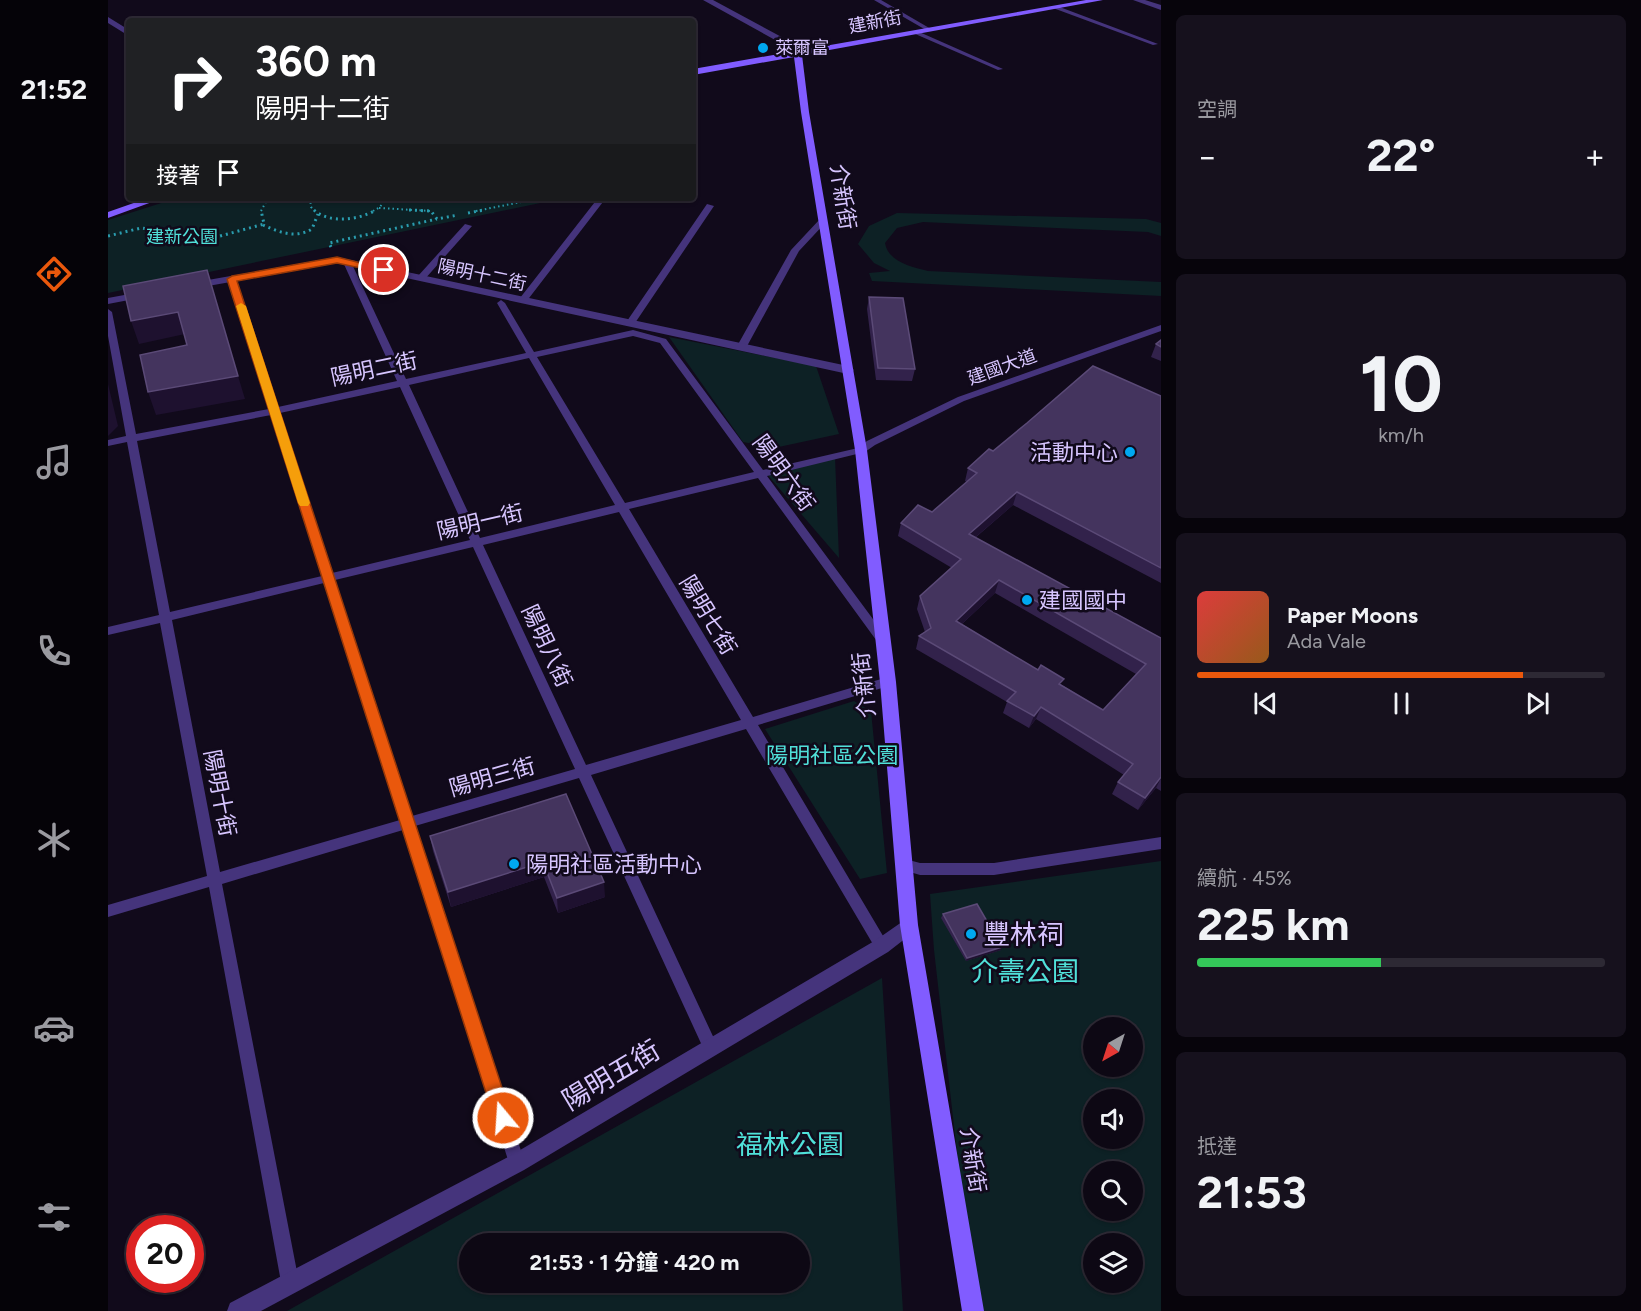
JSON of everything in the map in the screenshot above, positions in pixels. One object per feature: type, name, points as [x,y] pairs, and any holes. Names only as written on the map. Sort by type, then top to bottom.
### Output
[{"type":"street","points":[[707,0],[799,50],[798,54]]},
{"type":"street","name":"建新街","points":[[696,71],[1099,0]]},
{"type":"street","points":[[1137,0],[1161,8]]},
{"type":"street","points":[[108,19],[126,32]]},
{"type":"street","name":"介新街","points":[[798,54],[861,450],[888,682],[909,925],[973,1311]]},
{"type":"street","points":[[108,215],[149,201]]},
{"type":"street","name":"陽明十二街","points":[[176,289],[342,261],[848,370]]},
{"type":"street","points":[[108,301],[153,293]]},
{"type":"street","name":"陽明五街","points":[[238,1311],[517,1163],[882,946],[909,925]]},
{"type":"lane","points":[[877,0],[928,29]]},
{"type":"lane","points":[[1054,8],[1155,44]]},
{"type":"lane","points":[[915,32],[999,69]]},
{"type":"lane","points":[[523,300],[600,201]]},
{"type":"lane","points":[[630,324],[710,206]]},
{"type":"lane","points":[[741,348],[795,250],[823,221]]},
{"type":"lane","points":[[421,278],[468,226]]},
{"type":"lane","name":"陽明八街","points":[[342,261],[403,383],[710,1047]]},
{"type":"lane","points":[[232,279],[517,1163]]},
{"type":"lane","name":"陽明七街","points":[[501,303],[882,946]]},
{"type":"lane","name":"陽明十街","points":[[108,312],[290,1282]]},
{"type":"lane","name":"建國大道","points":[[861,450],[961,399],[1161,328]]},
{"type":"lane","name":"陽明二街","points":[[108,443],[274,411],[633,333],[648,337]]},
{"type":"lane","name":"陽明六街","points":[[648,337],[663,341],[883,641]]},
{"type":"lane","name":"陽明一街","points":[[108,631],[861,450]]},
{"type":"lane","name":"陽明三街","points":[[108,911],[888,682]]},
{"type":"lane","points":[[905,865],[920,869],[994,869],[1161,843]]},
{"type":"path","points":[[108,237],[141,228],[178,236],[213,238],[264,224],[261,210],[266,201]]},
{"type":"path","points":[[310,201],[309,204],[318,214],[338,219],[349,219],[371,213],[384,201]]},
{"type":"path","points":[[342,261],[329,243],[520,201]]},
{"type":"path","points":[[379,208],[431,212],[438,219]]},
{"type":"path","points":[[263,225],[276,232],[291,235],[304,234],[316,224],[318,214]]},
{"type":"green space","name":"建新公園","points":[[168,201],[550,201],[108,293],[108,220]]},
{"type":"green space","points":[[897,213],[1146,219],[1161,223],[1161,236],[1148,232],[923,222],[897,228],[885,243],[891,255],[902,263],[928,271],[1161,282],[1161,296],[872,281],[869,273],[890,271],[874,263],[858,244],[869,226]]},
{"type":"green space","points":[[669,337],[816,366],[839,434],[774,448],[743,442]]},
{"type":"green space","points":[[835,457],[839,558],[766,473]]},
{"type":"green space","name":"陽明社區公園","points":[[854,701],[871,711],[887,873],[860,879],[765,729]]},
{"type":"green space","name":"介壽公園","points":[[1161,861],[1161,1311],[975,1311],[934,950],[930,894]]},
{"type":"green space","name":"福林公園","points":[[882,978],[903,1311],[287,1311]]},
{"type":"building","points":[[207,270],[238,376],[148,392],[140,355],[187,345],[178,312],[131,321],[123,286]]},
{"type":"building","points":[[869,297],[903,298],[915,369],[878,368]]},
{"type":"building","points":[[1093,366],[1161,396],[1161,568],[1017,492],[969,534],[1161,638],[1161,777],[1145,798],[1118,782],[1133,764],[1041,707],[1034,716],[1007,701],[1016,692],[919,636],[931,628],[920,596],[961,559],[901,523],[918,505],[932,512],[977,473],[968,468],[989,449],[993,451]],"holes":[[[999,580],[1146,664],[1103,710],[1059,684],[1064,679],[1041,665],[1038,670],[956,621]]]},
{"type":"building","name":"陽明社區活動中心","points":[[566,794],[604,882],[557,898],[543,862],[448,892],[430,836]]},
{"type":"building","name":"豐林祠","points":[[977,904],[1002,947],[967,958],[943,914]]},
{"type":"slow traffic","points":[[241,306],[304,503]]},
{"type":"place","name":"萊爾富","points":[[763,48]]},
{"type":"place","name":"活動中心","points":[[1130,452]]},
{"type":"place","name":"建國國中","points":[[1027,600]]},
{"type":"place","name":"陽明社區活動中心","points":[[514,864]]},
{"type":"place","name":"豐林祠","points":[[971,934]]},
{"type":"route","points":[[384,270],[337,260],[232,279],[503,1118]]}]
